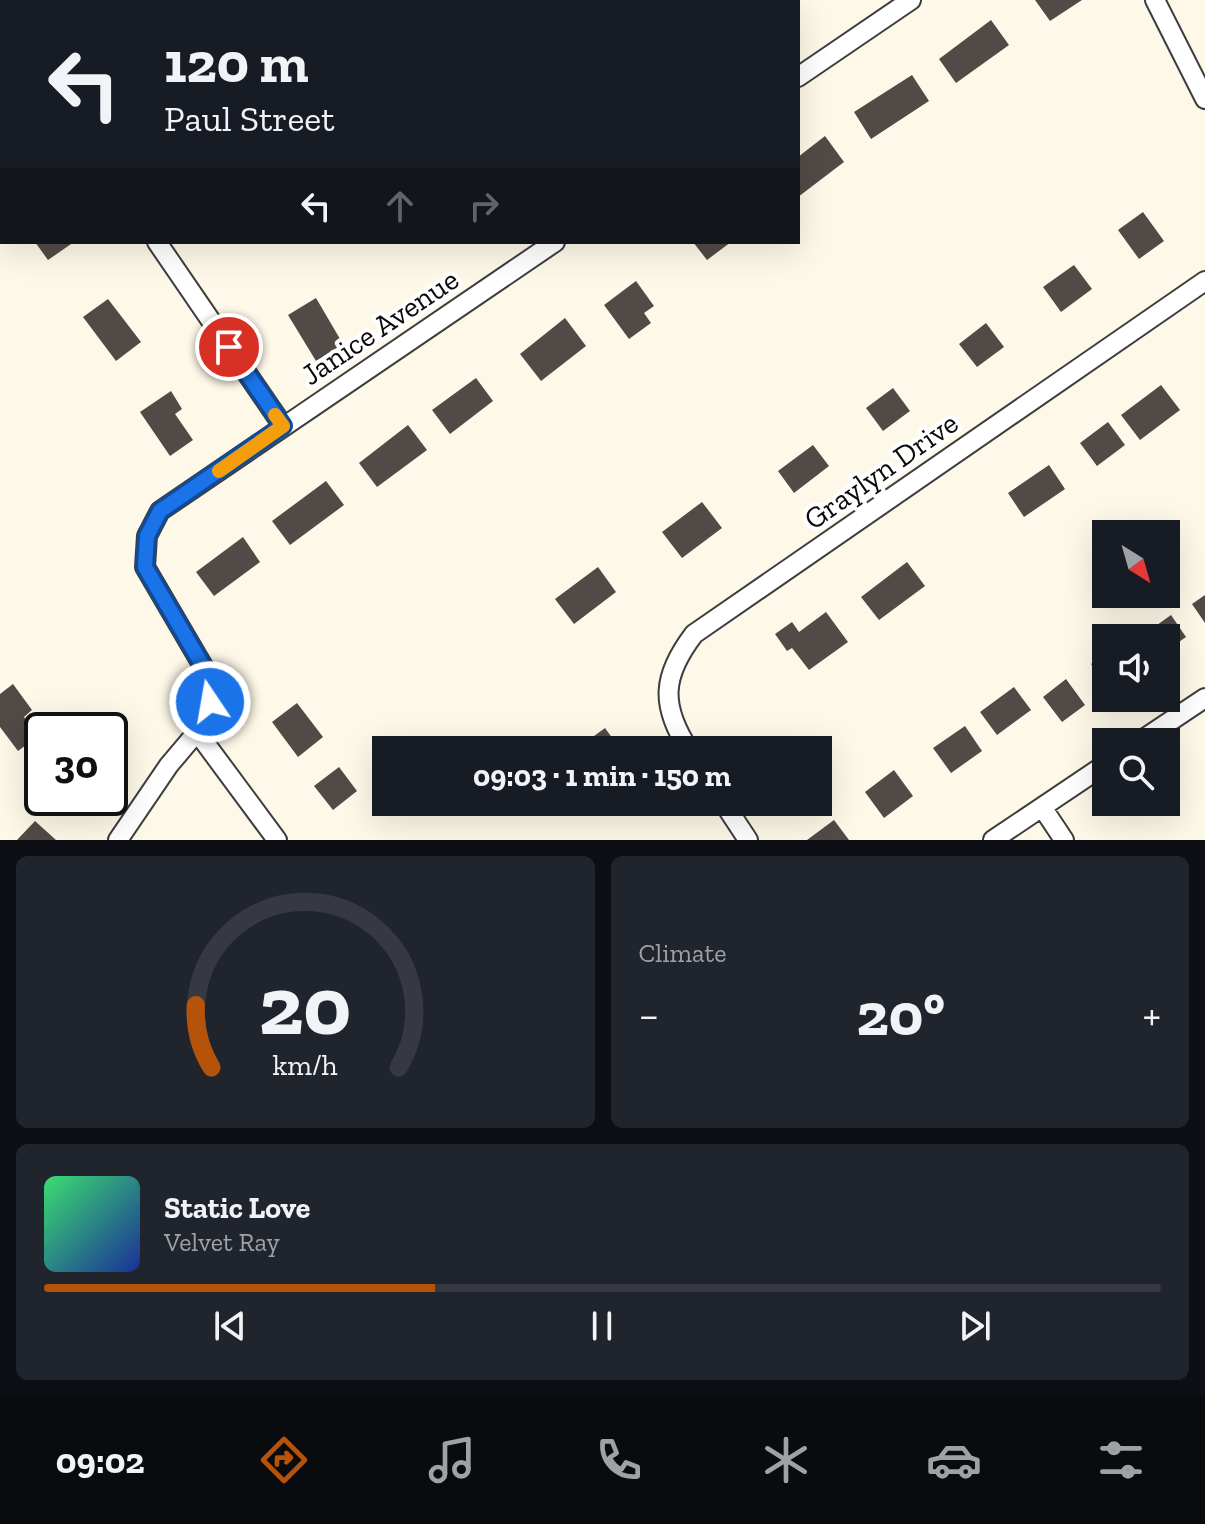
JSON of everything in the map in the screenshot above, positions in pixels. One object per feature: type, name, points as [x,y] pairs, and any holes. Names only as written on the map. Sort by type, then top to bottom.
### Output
[{"type":"street","points":[[800,76],[911,0]]},
{"type":"street","points":[[1155,0],[1205,99]]},
{"type":"street","points":[[158,244],[283,426]]},
{"type":"street","name":"Janice Avenue","points":[[197,732],[210,702],[207,673],[145,567],[147,536],[160,511],[552,244]]},
{"type":"street","name":"Graylyn Drive","points":[[680,736],[668,690],[672,668],[694,634],[1205,281]]},
{"type":"street","points":[[1160,728],[1205,698]]},
{"type":"street","points":[[118,840],[169,765],[197,732],[277,840]]},
{"type":"street","points":[[993,840],[1092,773]]},
{"type":"street","points":[[1042,807],[1064,840]]},
{"type":"street","points":[[732,816],[748,840]]},
{"type":"building","points":[[1035,0],[1082,0],[1050,21]]},
{"type":"building","points":[[991,20],[1009,45],[956,83],[939,59]]},
{"type":"building","points":[[912,75],[929,101],[871,139],[854,112]]},
{"type":"building","points":[[825,136],[844,162],[800,195],[800,155]]},
{"type":"building","points":[[1143,212],[1164,241],[1139,259],[1118,230]]},
{"type":"building","points":[[36,244],[71,244],[48,260]]},
{"type":"building","points":[[695,244],[728,244],[707,260]]},
{"type":"building","points":[[1074,265],[1092,289],[1061,312],[1043,287]]},
{"type":"building","points":[[636,281],[654,306],[644,313],[651,323],[629,339],[604,305]]},
{"type":"building","points":[[316,298],[343,344],[316,361],[288,315]]},
{"type":"building","points":[[108,299],[141,342],[116,361],[83,317]]},
{"type":"building","points":[[565,318],[586,346],[541,381],[520,354]]},
{"type":"building","points":[[986,323],[1004,347],[977,367],[959,344]]},
{"type":"building","points":[[476,378],[493,401],[450,434],[432,410]]},
{"type":"building","points":[[1161,385],[1180,410],[1140,440],[1121,415]]},
{"type":"building","points":[[893,388],[910,411],[883,431],[866,408]]},
{"type":"building","points":[[171,391],[182,409],[175,414],[193,440],[170,456],[140,412]]},
{"type":"building","points":[[1108,422],[1125,445],[1097,466],[1080,443]]},
{"type":"building","points":[[408,425],[427,450],[377,487],[359,463]]},
{"type":"building","points":[[813,445],[829,466],[794,493],[778,471]]},
{"type":"building","points":[[1049,465],[1065,489],[1024,517],[1008,493]]},
{"type":"building","points":[[326,481],[344,505],[290,545],[272,521]]},
{"type":"building","points":[[702,502],[722,528],[682,558],[662,532]]},
{"type":"building","points":[[243,537],[260,562],[214,596],[196,572]]},
{"type":"building","points":[[907,562],[925,586],[879,620],[861,597]]},
{"type":"building","points":[[598,567],[616,592],[574,624],[555,599]]},
{"type":"building","points":[[1205,595],[1205,623],[1192,604]]},
{"type":"building","points":[[826,612],[848,642],[809,670],[792,648],[787,651],[775,634],[792,622],[799,632]]},
{"type":"building","points":[[1171,615],[1177,624],[1158,624]]},
{"type":"building","points":[[1066,679],[1085,705],[1062,722],[1043,697]]},
{"type":"building","points":[[13,684],[32,710],[24,712],[24,746],[18,751],[0,727],[0,694]]},
{"type":"building","points":[[1014,687],[1031,710],[997,735],[980,712]]},
{"type":"building","points":[[297,703],[323,737],[298,757],[272,722]]},
{"type":"building","points":[[965,726],[982,751],[951,773],[933,748]]},
{"type":"building","points":[[605,728],[611,736],[594,736]]},
{"type":"building","points":[[339,767],[357,791],[333,810],[314,786]]},
{"type":"building","points":[[894,770],[913,796],[884,818],[865,792]]},
{"type":"building","points":[[834,820],[849,840],[807,840]]},
{"type":"building","points":[[35,821],[56,840],[17,840]]},
{"type":"slow traffic","points":[[219,471],[283,426],[275,415]]},
{"type":"route","points":[[210,702],[207,673],[145,567],[147,536],[160,511],[283,426],[229,347]]}]
